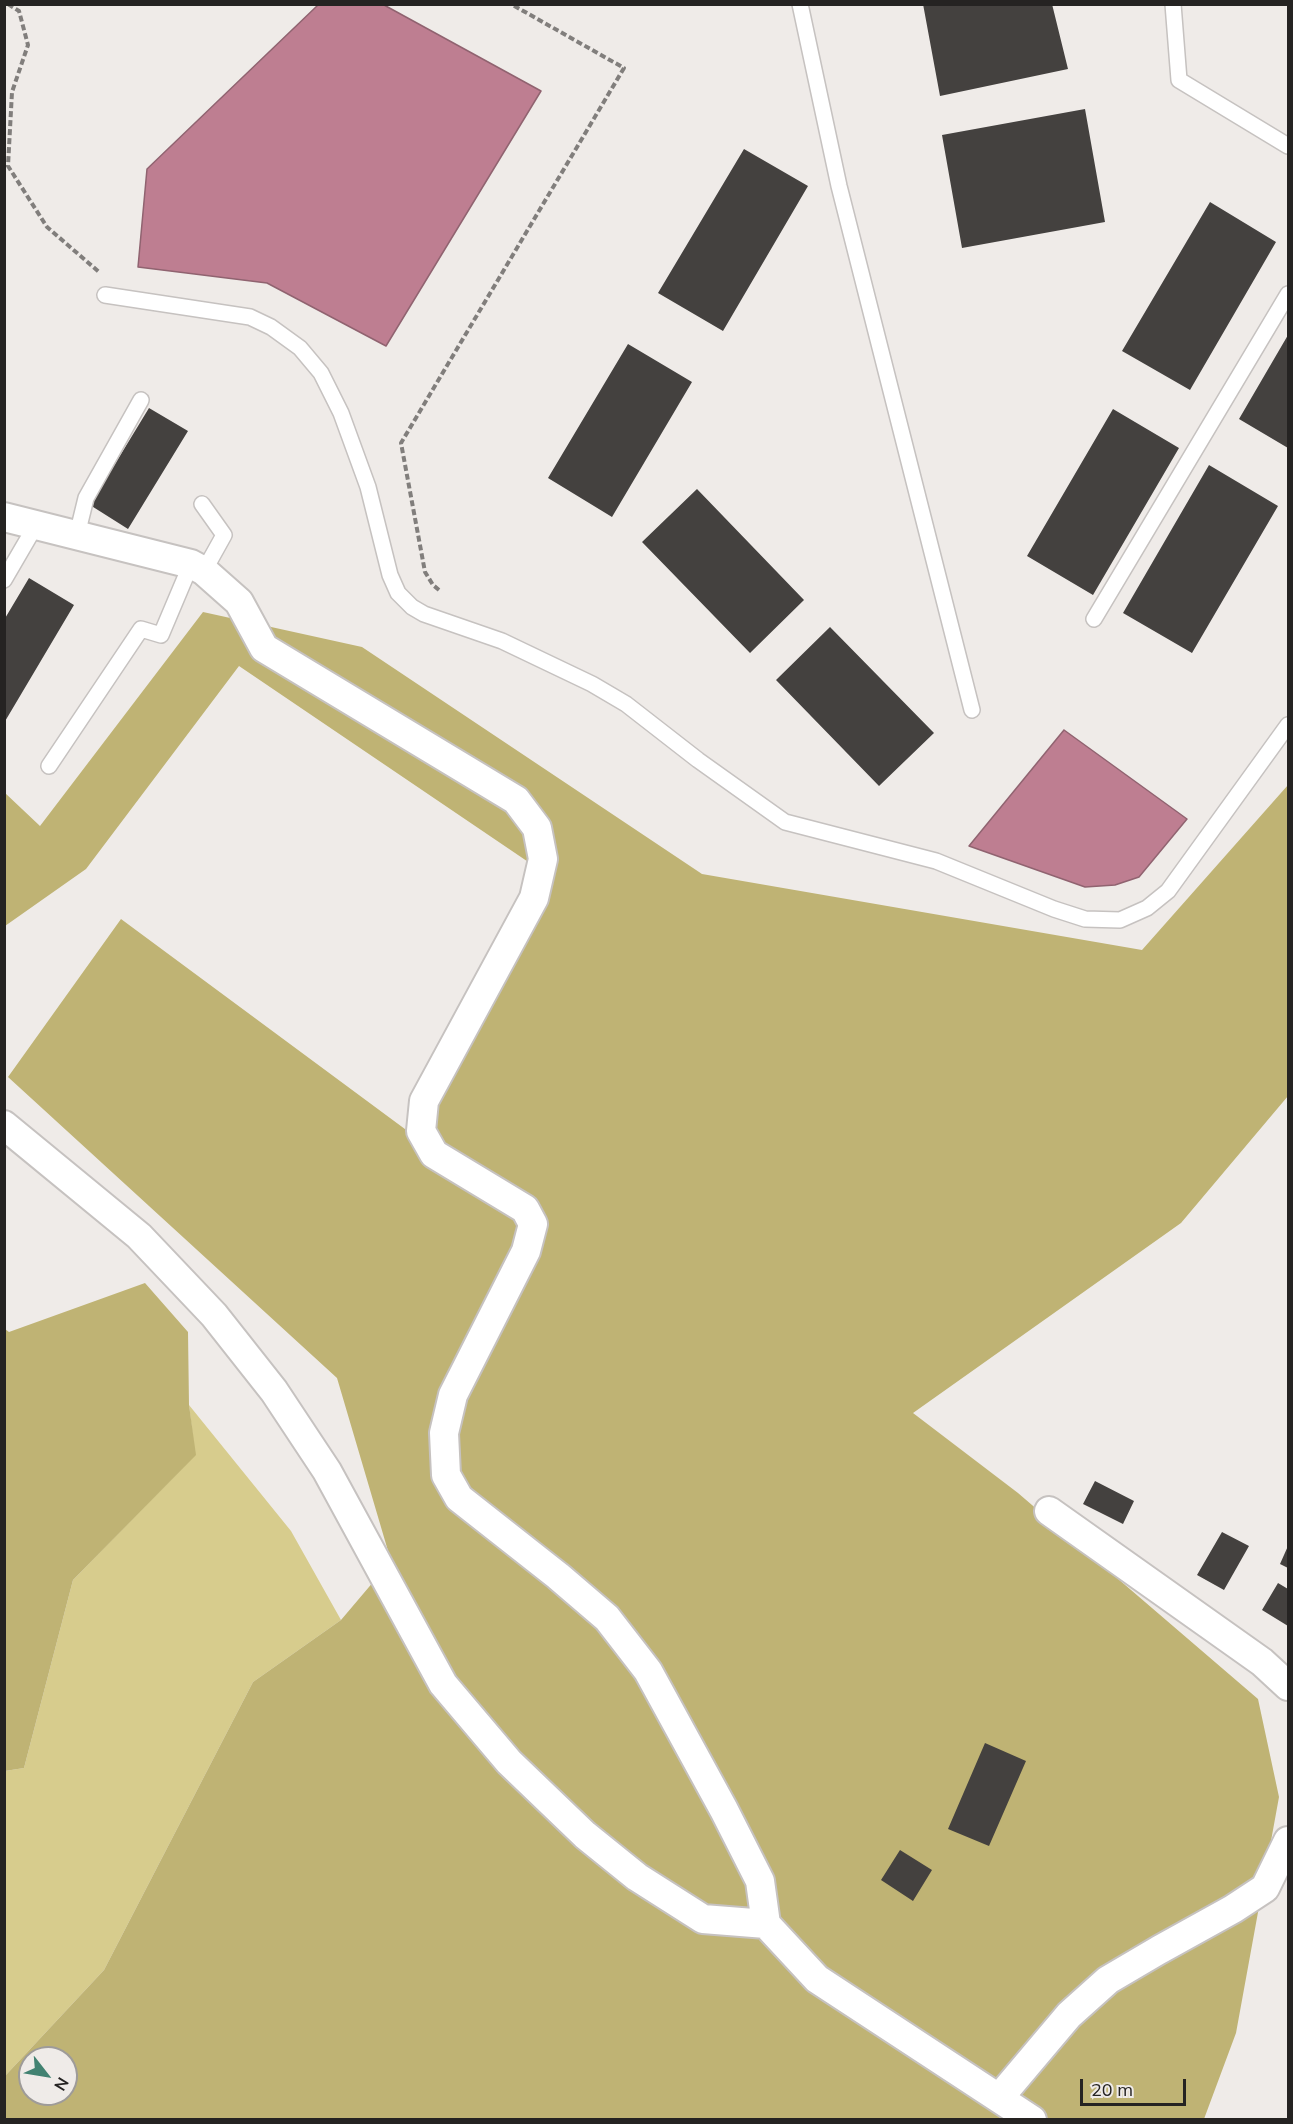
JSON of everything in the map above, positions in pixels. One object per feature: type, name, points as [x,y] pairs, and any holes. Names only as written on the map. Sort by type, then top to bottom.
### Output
[{"type":"street","points":[[4,517],[198,568],[239,602],[264,648],[516,800],[537,828],[543,859],[534,898],[424,1101],[421,1131],[434,1154],[525,1209],[533,1224],[526,1251],[453,1395],[444,1433],[446,1475],[459,1498],[607,1618],[648,1671],[724,1810],[759,1881],[766,1924],[817,1979],[1032,2120]]},
{"type":"street","points":[[4,1125],[139,1236],[214,1315],[274,1391],[327,1471],[443,1684],[509,1762],[585,1835],[637,1877],[703,1919],[766,1924]]},
{"type":"street","points":[[1049,1511],[1262,1662],[1288,1686]]},
{"type":"street","points":[[999,2097],[1069,2015],[1108,1980],[1233,1910],[1265,1888],[1288,1841]]},
{"type":"lane","points":[[800,4],[839,186],[972,710]]},
{"type":"lane","points":[[1173,4],[1179,80],[1288,146]]},
{"type":"lane","points":[[1094,619],[1288,294]]},
{"type":"lane","points":[[105,295],[250,317],[271,327],[300,348],[321,373],[341,413],[368,488],[390,575],[398,593],[412,607],[424,614],[502,641],[592,684],[626,704],[698,760],[785,822],[936,861],[1053,909],[1085,919],[1119,920],[1147,908],[1168,891],[1288,725]]},
{"type":"lane","points":[[77,536],[86,498],[141,400]]},
{"type":"lane","points":[[49,766],[141,629],[161,635],[198,568],[224,535],[202,504]]},
{"type":"lane","points":[[4,580],[36,525]]},
{"type":"path","points":[[8,4],[19,10],[28,45],[12,92],[8,166],[47,227],[101,273],[105,295]]},
{"type":"path","points":[[440,591],[432,585],[425,572],[401,443],[624,68],[511,4]]},
{"type":"shaded area","points":[[318,5],[384,5],[541,91],[386,346],[267,283],[138,267],[147,169]]},
{"type":"shaded area","points":[[203,612],[362,647],[702,874],[1142,950],[1288,785],[1288,1096],[1181,1223],[913,1413],[1018,1493],[1258,1699],[1279,1797],[1236,2033],[1204,2119],[5,2119],[5,2076],[18,2062],[18,2106],[78,2106],[78,2046],[33,2046],[104,1970],[253,1682],[341,1620],[391,1561],[337,1378],[8,1077],[121,919],[413,1135],[546,874],[239,666],[86,869],[5,926],[4,792],[40,826]]},
{"type":"shaded area","points":[[1064,730],[1187,819],[1139,877],[1115,885],[1085,887],[969,846]]},
{"type":"shaded area","points":[[145,1283],[188,1332],[189,1405],[196,1455],[73,1580],[24,1768],[5,1771],[5,1329],[9,1332]]},
{"type":"shaded area","points":[[189,1405],[291,1531],[341,1620],[253,1682],[104,1970],[33,2046],[18,2046],[18,2062],[5,2076],[5,1771],[24,1768],[73,1580],[195,1455]]},
{"type":"building","points":[[923,4],[1052,4],[1068,69],[940,96]]},
{"type":"building","points":[[1085,109],[1105,222],[962,248],[942,135]]},
{"type":"building","points":[[744,149],[808,186],[723,331],[658,293]]},
{"type":"building","points":[[1210,202],[1276,242],[1190,390],[1122,351]]},
{"type":"building","points":[[1288,335],[1288,448],[1239,419]]},
{"type":"building","points":[[628,344],[692,382],[612,517],[548,478]]},
{"type":"building","points":[[149,408],[188,431],[128,529],[90,505]]},
{"type":"building","points":[[1113,409],[1179,448],[1093,595],[1027,556]]},
{"type":"building","points":[[1209,465],[1278,506],[1192,653],[1123,613]]},
{"type":"building","points":[[697,489],[804,600],[750,653],[642,542]]},
{"type":"building","points":[[29,578],[74,605],[4,723],[4,620]]},
{"type":"building","points":[[830,627],[934,733],[879,786],[776,680]]},
{"type":"building","points":[[1095,1481],[1134,1501],[1123,1524],[1083,1504]]},
{"type":"building","points":[[1222,1532],[1249,1546],[1224,1590],[1197,1575]]},
{"type":"building","points":[[1288,1546],[1288,1568],[1280,1564]]},
{"type":"building","points":[[1278,1583],[1288,1589],[1288,1626],[1262,1610]]},
{"type":"building","points":[[985,1743],[1026,1761],[989,1846],[948,1829]]},
{"type":"building","points":[[900,1850],[932,1870],[913,1901],[881,1880]]}]
